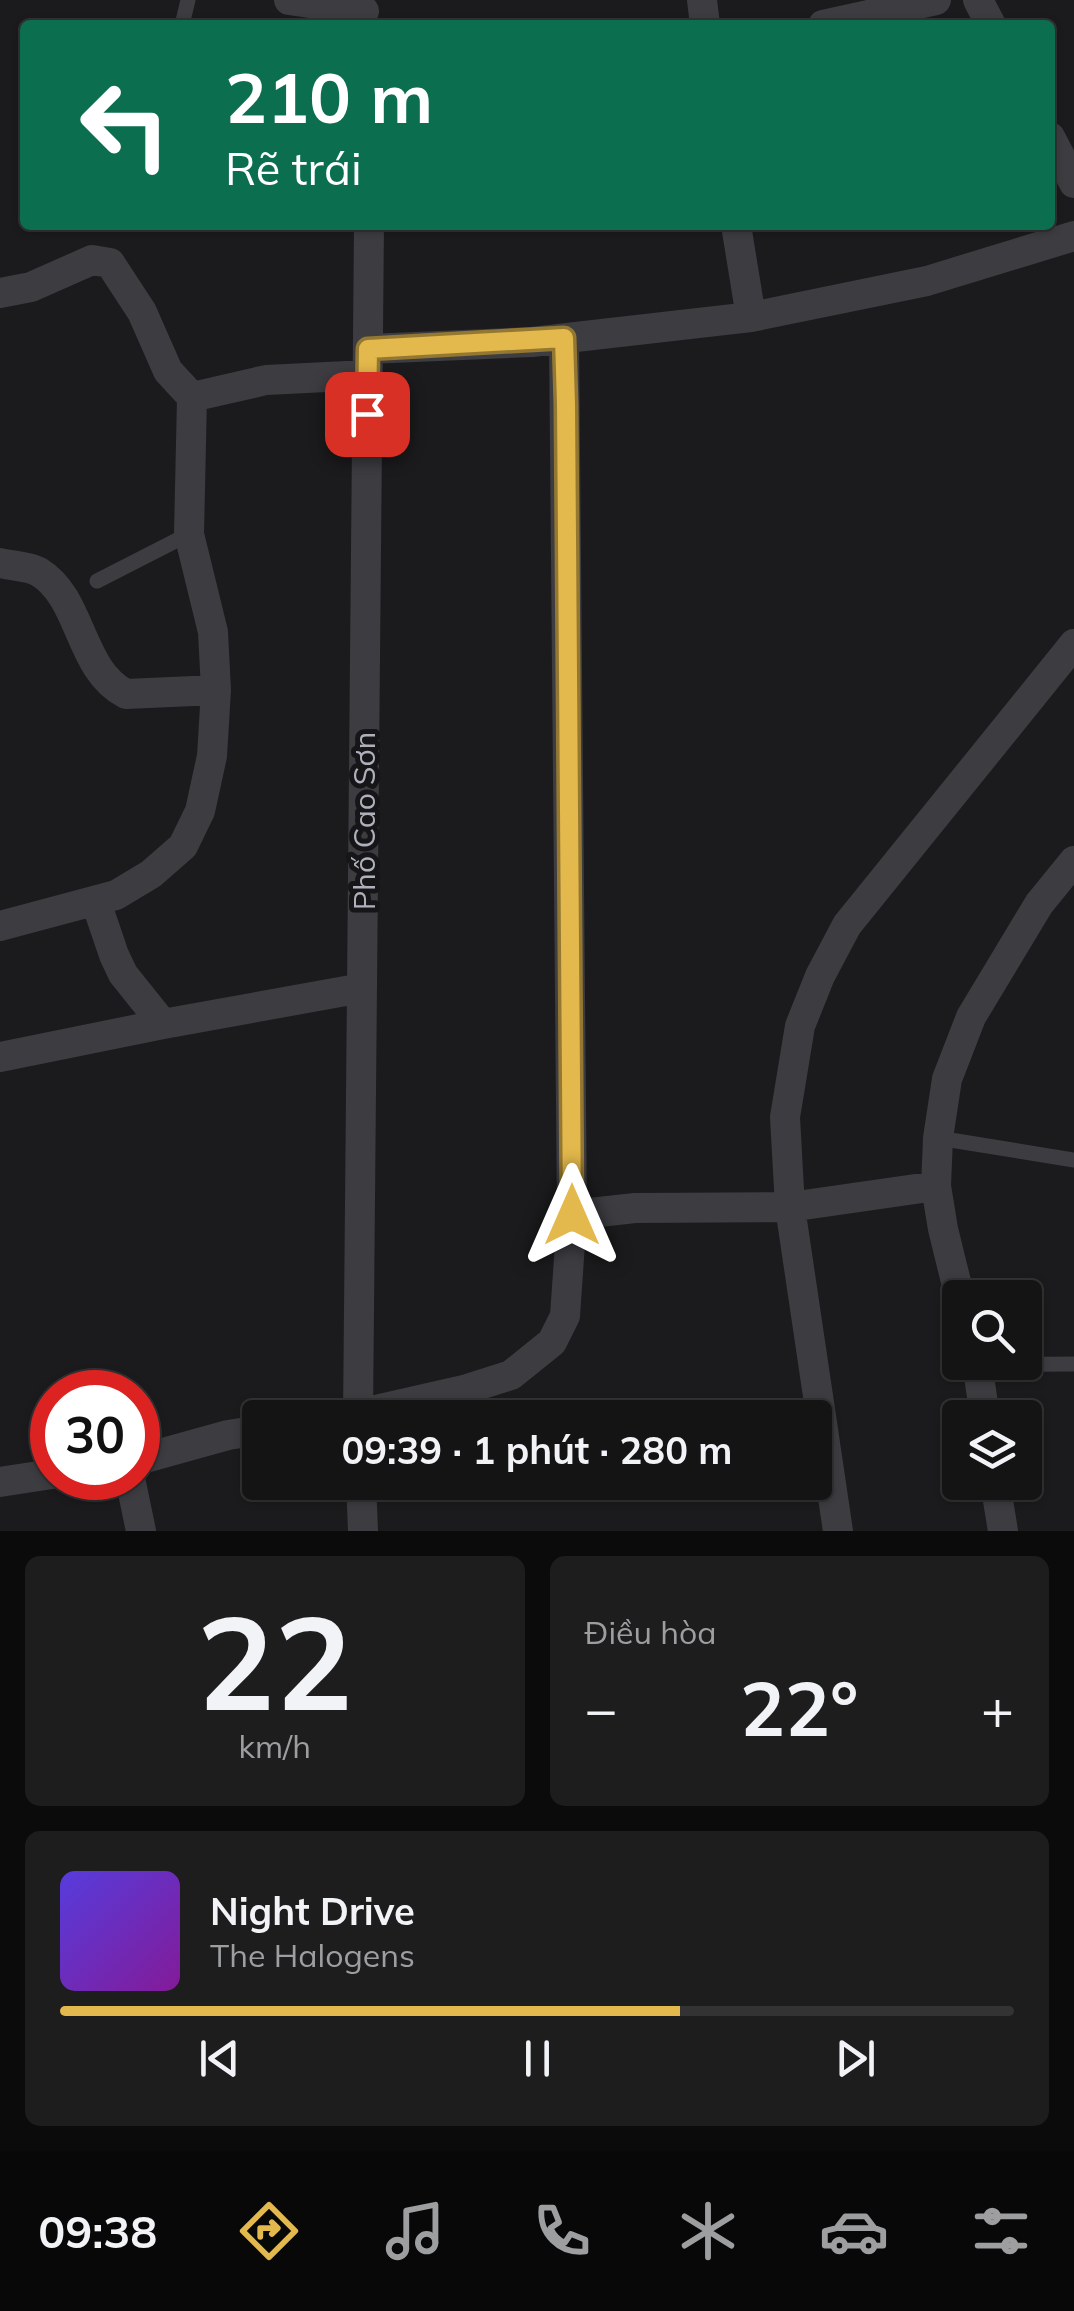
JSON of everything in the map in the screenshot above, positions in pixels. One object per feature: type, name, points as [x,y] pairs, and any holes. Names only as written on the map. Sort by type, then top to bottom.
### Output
[{"type":"street","points":[[289,0],[364,12]]},
{"type":"street","points":[[846,20],[936,0]]},
{"type":"street","points":[[1055,148],[1074,184]]},
{"type":"street","name":"Phố Cao Sơn","points":[[352,1400],[362,988],[369,230]]},
{"type":"street","points":[[737,230],[752,317]]},
{"type":"street","points":[[192,397],[368,362],[752,317],[926,281],[1074,236]]},
{"type":"street","points":[[0,293],[31,287],[92,260],[110,263],[142,312],[168,371],[192,397],[190,534],[213,632],[216,690],[212,756],[200,810],[183,846],[152,874],[116,896],[0,926]]},
{"type":"street","points":[[423,1400],[511,1375],[552,1342],[565,1316],[572,1215],[564,338]]},
{"type":"street","points":[[0,563],[35,570],[50,580],[102,677],[113,687],[126,694],[216,690]]},
{"type":"street","points":[[838,1531],[790,1206],[785,1117],[800,1026],[847,924],[1074,644]]},
{"type":"street","points":[[956,1280],[936,1186],[947,1079],[971,1017],[1040,904],[1074,861]]},
{"type":"street","points":[[96,902],[123,974],[163,1024]]},
{"type":"street","points":[[0,1057],[362,988]]},
{"type":"street","points":[[572,1215],[635,1208],[790,1206],[936,1186]]},
{"type":"street","points":[[160,1454],[242,1433]]},
{"type":"street","points":[[0,1482],[30,1477]]},
{"type":"street","points":[[135,1500],[141,1531]]},
{"type":"street","points":[[361,1500],[362,1531]]},
{"type":"street","points":[[998,1500],[1003,1531]]},
{"type":"lane","points":[[97,581],[190,534]]},
{"type":"lane","points":[[938,1138],[1074,1160]]},
{"type":"lane","points":[[1042,1364],[1074,1364]]},
{"type":"route","points":[[367,414],[368,349],[564,338],[572,1215]]}]
